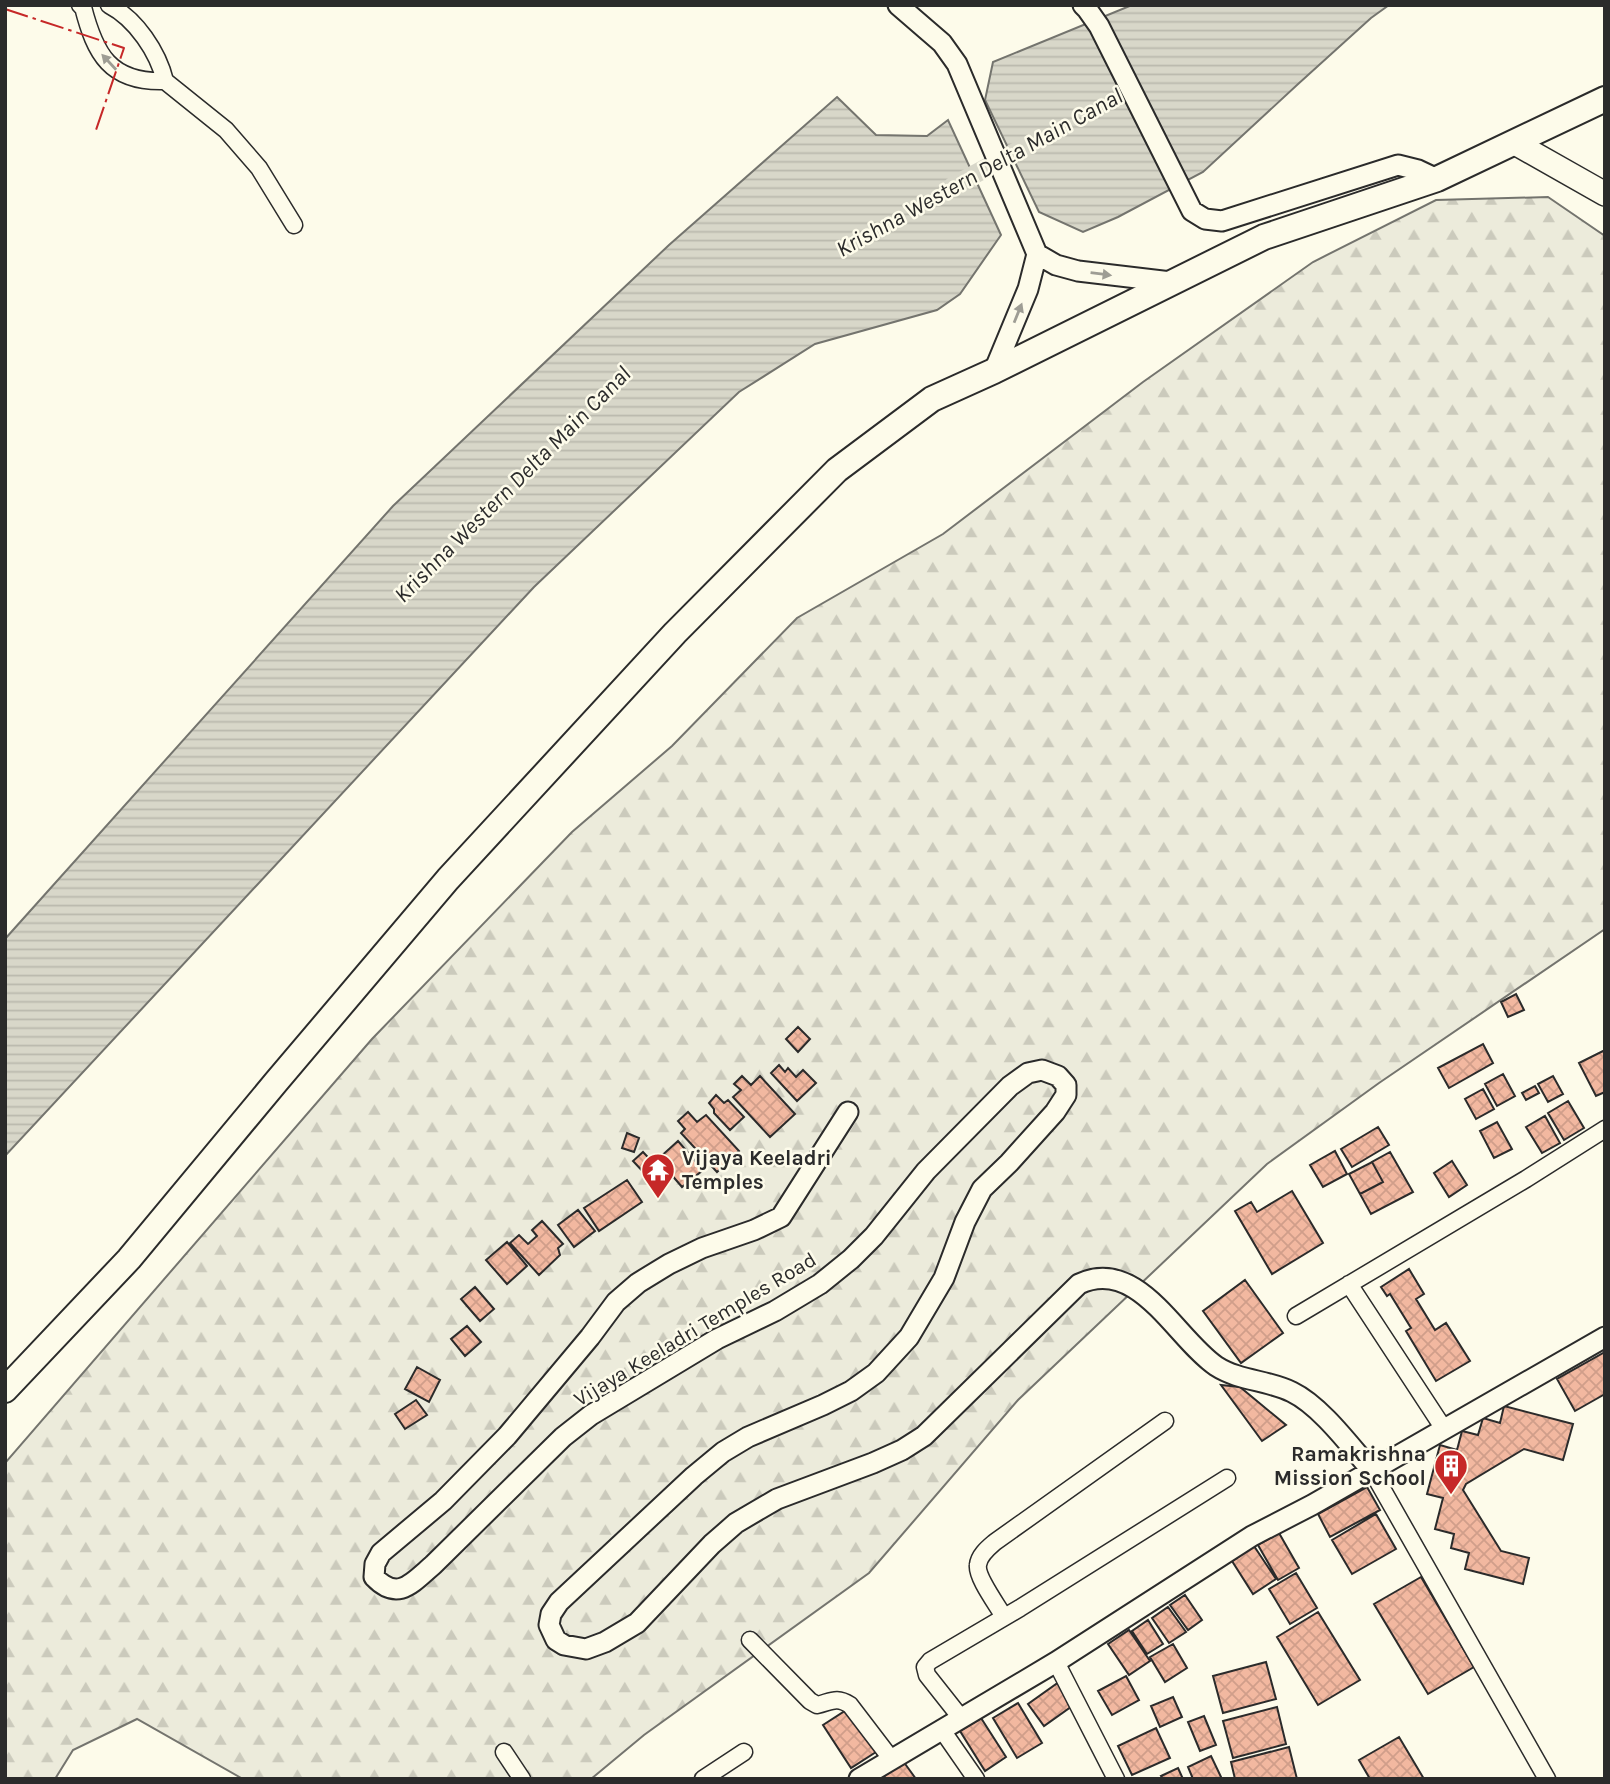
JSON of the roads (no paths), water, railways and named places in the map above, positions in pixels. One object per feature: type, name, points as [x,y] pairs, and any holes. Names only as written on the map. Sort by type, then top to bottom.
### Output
[{"type":"main road","points":[[5,1390],[130,1259],[448,879],[675,633],[837,470],[932,399],[1264,237],[1437,179],[1605,99]]},
{"type":"main road","points":[[1516,143],[1605,194]]},
{"type":"street","points":[[109,5],[121,11],[140,31],[165,81],[226,130],[259,168],[294,225]]},
{"type":"street","points":[[898,5],[942,43],[957,64],[1034,247],[1056,265],[1078,271],[1171,282]]},
{"type":"street","points":[[1083,5],[1099,26],[1192,211],[1205,219],[1222,221],[1398,165],[1437,179]]},
{"type":"street","points":[[83,6],[89,31],[112,68],[146,82],[165,81]]},
{"type":"street","points":[[994,371],[1028,289],[1034,247]]},
{"type":"street","name":"Vijaya Keeladri Temples Road","points":[[848,1112],[781,1216],[754,1230],[702,1248],[669,1264],[638,1283],[617,1302],[507,1436],[443,1501],[381,1553],[375,1564],[374,1577],[384,1587],[398,1590],[412,1584],[563,1437],[591,1415],[717,1339],[775,1311],[820,1284],[874,1236],[926,1171],[1010,1086],[1028,1073],[1042,1070],[1058,1076],[1066,1085],[1066,1095],[1046,1122],[982,1189],[965,1222],[944,1278],[909,1337],[876,1373],[851,1391],[748,1437],[723,1452],[694,1476],[559,1602],[551,1614],[549,1625],[556,1640],[564,1645],[586,1649],[605,1642],[637,1623],[736,1522],[777,1499],[873,1463],[924,1436],[1079,1284],[1091,1278],[1114,1278],[1131,1286],[1156,1305],[1199,1353],[1219,1368],[1293,1392],[1309,1403],[1372,1471]]},
{"type":"street","points":[[1296,1315],[1515,1186],[1605,1129]]},
{"type":"street","points":[[1349,1284],[1444,1429]]},
{"type":"street","points":[[859,1779],[1056,1662],[1252,1536],[1312,1505],[1605,1337]]},
{"type":"street","points":[[1004,1617],[979,1574],[978,1564],[983,1553],[1165,1421]]},
{"type":"street","points":[[1372,1471],[1547,1779]]},
{"type":"street","points":[[961,1718],[927,1675],[925,1667],[930,1661],[1227,1478]]},
{"type":"street","points":[[750,1640],[810,1701],[817,1704],[836,1699],[850,1704],[892,1760]]},
{"type":"street","points":[[1056,1662],[1116,1779]]},
{"type":"street","points":[[942,1730],[976,1779]]},
{"type":"street","points":[[504,1752],[522,1779]]},
{"type":"street","points":[[703,1779],[744,1752]]},
{"type":"water","points":[[1132,5],[1389,5],[1371,18],[1203,172],[1118,217],[1083,232],[1039,212],[985,100],[993,62]]},
{"type":"water","points":[[837,97],[876,135],[927,136],[948,120],[1001,235],[960,294],[937,310],[815,344],[739,392],[534,587],[5,1156],[5,939],[393,506],[669,245]]},
{"type":"waterway","name":"Krishna Western Delta Main Canal","points":[[953,186],[1034,142]]},
{"type":"place","name":"Vijaya Keeladri Temples","points":[[658,1200]]},
{"type":"place","name":"Ramakrishna Mission School","points":[[1451,1496]]}]
